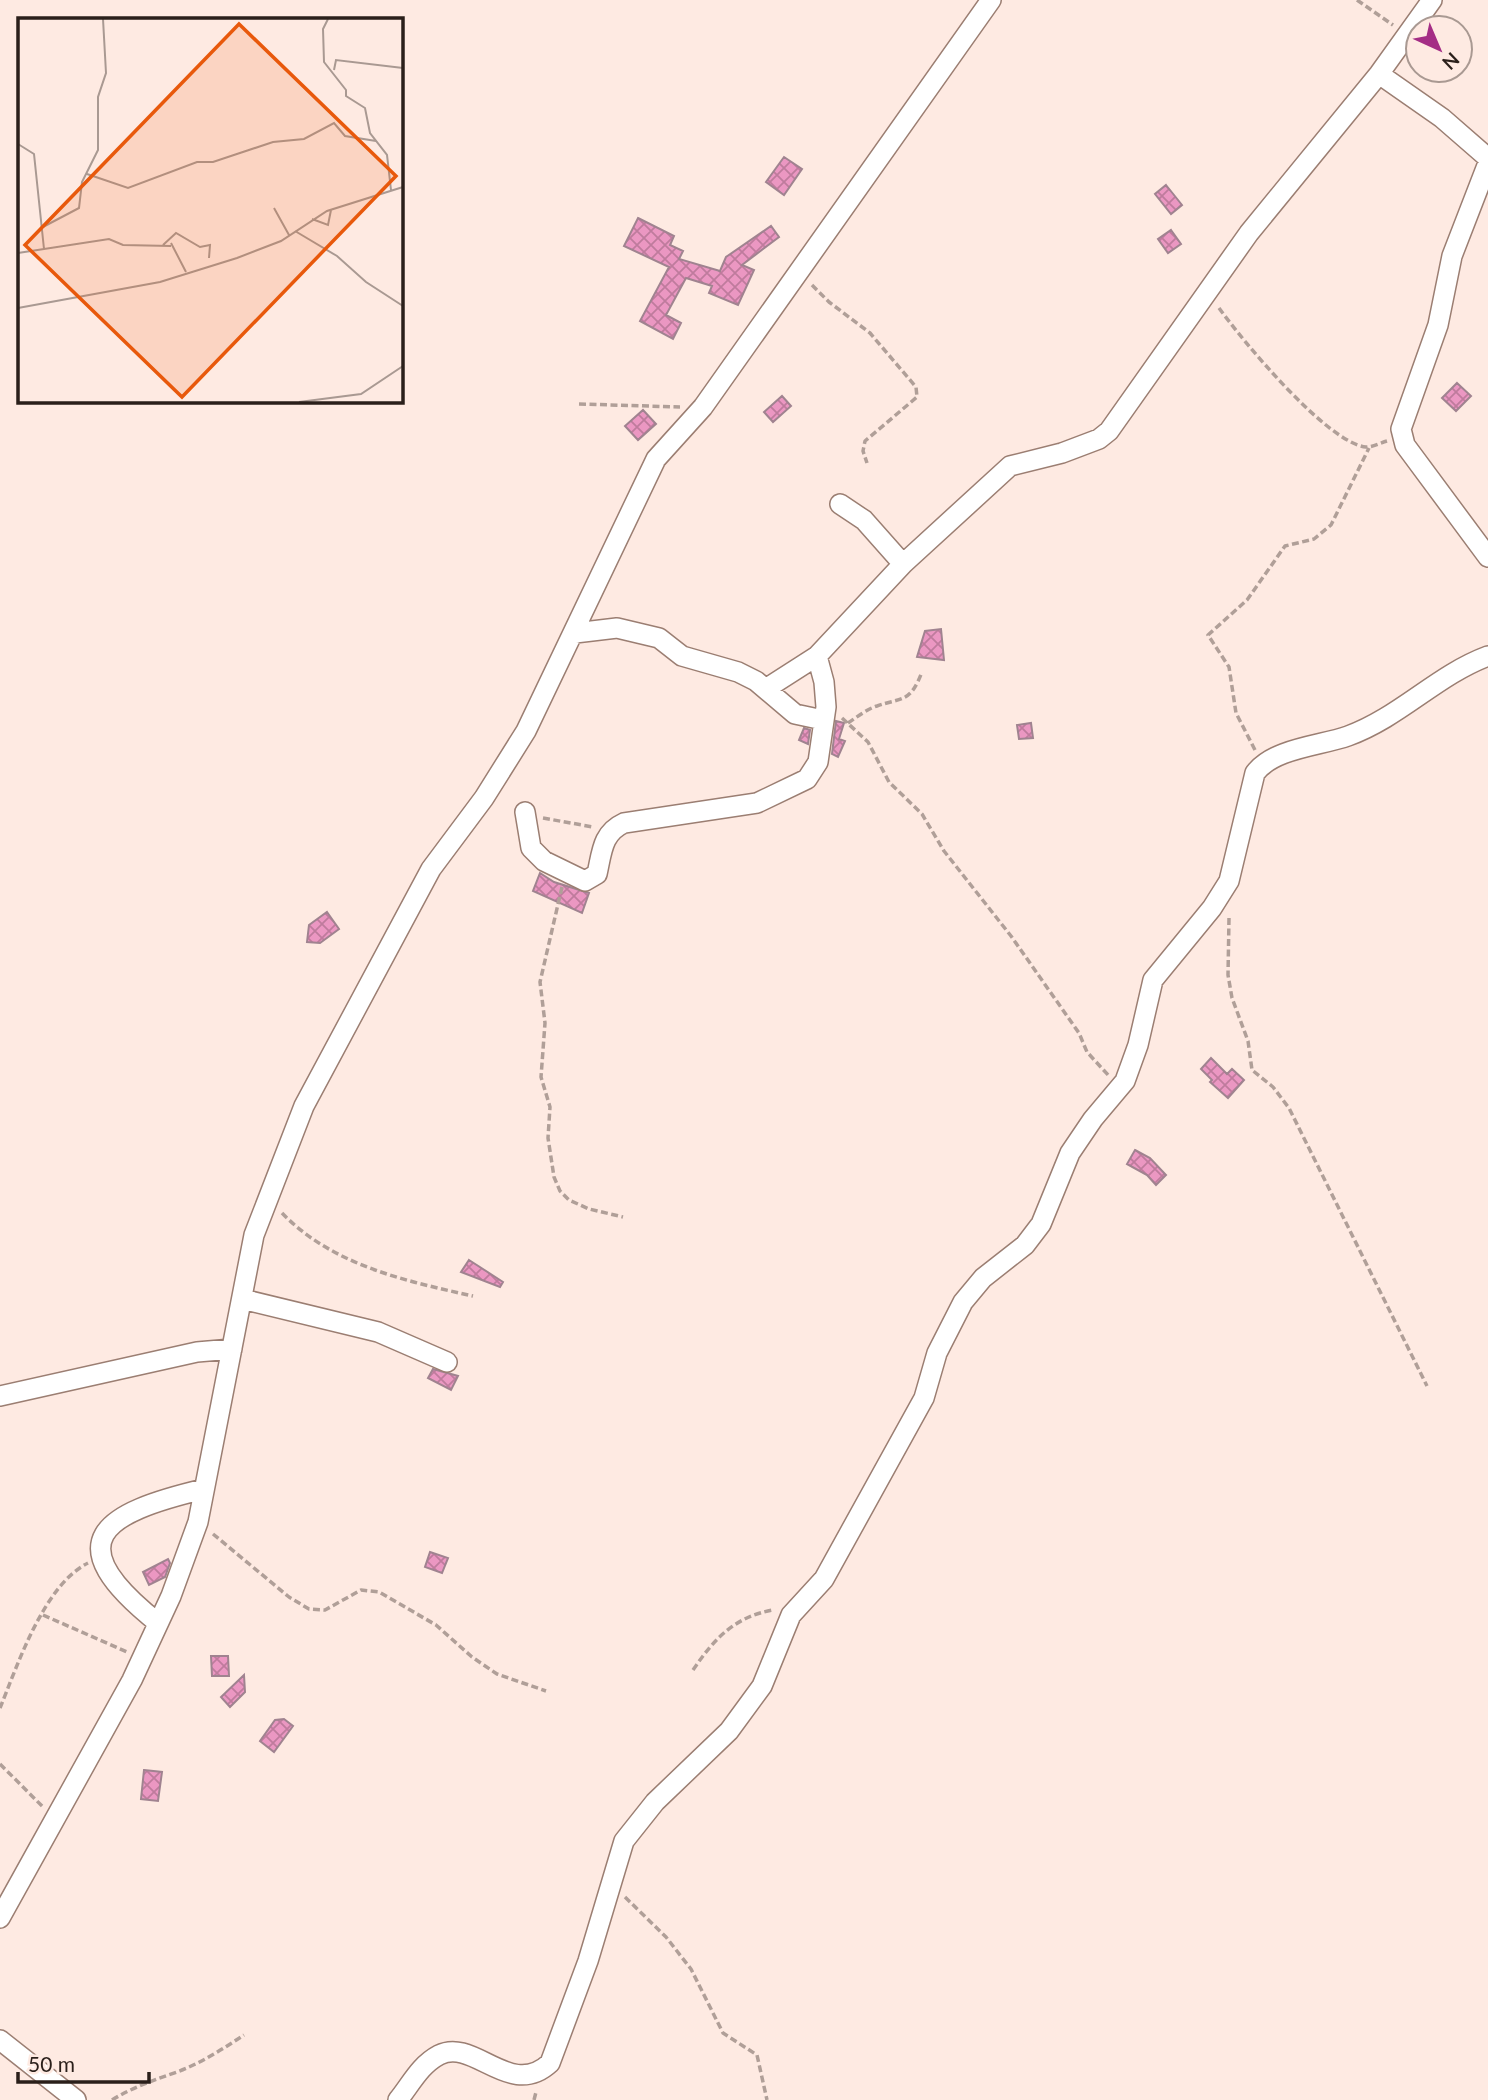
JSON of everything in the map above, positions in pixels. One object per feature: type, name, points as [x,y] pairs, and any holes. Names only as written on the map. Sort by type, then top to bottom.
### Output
[{"type":"street","points":[[0,1918],[141,1660],[198,1522],[254,1235],[304,1106],[431,869],[484,798],[526,731],[575,634],[656,459],[703,407],[991,0]]},
{"type":"street","points":[[767,688],[817,656],[903,564],[1010,466],[1062,453],[1099,439],[1109,431],[1249,233],[1379,74],[1404,38]]},
{"type":"street","points":[[1379,74],[1441,118],[1488,158]]},
{"type":"street","points":[[1488,163],[1452,256],[1438,325],[1414,386],[1401,429],[1401,437],[1488,556]]},
{"type":"street","points":[[840,503],[864,520],[903,564]]},
{"type":"street","points":[[575,634],[617,628],[659,638],[682,656],[738,672],[767,688],[795,714],[824,713]]},
{"type":"street","points":[[525,812],[531,848],[544,861],[578,879],[592,879],[597,874],[606,838],[613,828],[643,819],[712,812],[757,803],[807,779],[818,762],[824,713],[824,682],[817,656]]},
{"type":"street","points":[[398,2100],[419,2072],[448,2052],[460,2053],[500,2074],[530,2077],[541,2073],[557,2049],[624,1841],[639,1820],[729,1731],[762,1686],[783,1631],[799,1606],[824,1579],[919,1407],[937,1353],[963,1302],[983,1278],[1034,1235],[1070,1153],[1093,1119],[1120,1089],[1138,1045],[1153,980],[1212,908],[1229,881],[1248,794],[1261,765],[1379,722],[1461,666],[1488,656]]},
{"type":"street","points":[[242,1299],[378,1332],[447,1362]]},
{"type":"street","points":[[0,1396],[197,1352],[232,1349]]},
{"type":"street","points":[[158,1623],[117,1584],[103,1558],[102,1536],[117,1518],[149,1503],[204,1489]]},
{"type":"street","points":[[0,2040],[76,2100]]},
{"type":"path","points":[[1357,0],[1404,34]]},
{"type":"path","points":[[802,264],[813,286],[870,333],[916,387],[916,397],[865,441],[863,451],[867,463]]},
{"type":"path","points":[[1208,292],[1266,367],[1301,403],[1357,445],[1369,447],[1401,437]]},
{"type":"path","points":[[579,404],[703,407]]},
{"type":"path","points":[[1261,765],[1236,713],[1229,667],[1209,635],[1247,600],[1285,546],[1314,539],[1331,525],[1369,447]]},
{"type":"path","points":[[848,723],[876,706],[899,702],[911,691],[922,672]]},
{"type":"path","points":[[824,713],[848,723],[868,742],[889,782],[922,814],[944,851],[1011,936],[1068,1016],[1087,1052],[1120,1089]]},
{"type":"path","points":[[525,812],[558,823],[613,828]]},
{"type":"path","points":[[566,872],[540,982],[545,1023],[541,1077],[550,1107],[550,1148],[554,1177],[560,1191],[569,1200],[589,1209],[623,1217]]},
{"type":"path","points":[[1229,917],[1228,975],[1232,998],[1248,1041],[1252,1070],[1273,1087],[1289,1108],[1427,1386]]},
{"type":"path","points":[[269,1197],[302,1233],[319,1245],[409,1283],[472,1296]]},
{"type":"path","points":[[198,1522],[243,1556],[289,1597],[309,1608],[325,1610],[360,1590],[379,1592],[436,1625],[472,1657],[497,1674],[546,1691]]},
{"type":"path","points":[[0,1708],[43,1615],[73,1572],[103,1558]]},
{"type":"path","points":[[693,1670],[728,1627],[755,1615],[799,1606]]},
{"type":"path","points":[[43,1615],[141,1660]]},
{"type":"path","points":[[0,1764],[55,1818]]},
{"type":"path","points":[[611,1883],[666,1937],[691,1969],[723,2033],[757,2055],[767,2100]]},
{"type":"path","points":[[112,2100],[151,2078],[177,2071],[219,2051],[244,2035]]},
{"type":"building","points":[[784,157],[802,169],[784,195],[766,182]]},
{"type":"building","points":[[1166,185],[1182,205],[1171,214],[1155,194]]},
{"type":"building","points":[[638,218],[674,236],[670,245],[683,251],[679,259],[720,271],[726,257],[771,226],[779,237],[742,265],[754,270],[738,305],[709,293],[712,286],[686,278],[666,315],[681,323],[673,339],[640,321],[669,267],[624,246]]},
{"type":"building","points":[[1171,230],[1181,244],[1168,253],[1158,239]]},
{"type":"building","points":[[1457,383],[1471,396],[1456,411],[1442,398]]},
{"type":"building","points":[[782,396],[791,406],[773,422],[764,412]]},
{"type":"building","points":[[643,410],[656,424],[638,440],[625,426]]},
{"type":"building","points":[[941,629],[944,660],[917,657],[925,631]]},
{"type":"building","points":[[836,721],[844,723],[839,739],[845,741],[838,757],[832,754]]},
{"type":"building","points":[[1031,723],[1033,738],[1019,739],[1017,725]]},
{"type":"building","points":[[804,728],[810,730],[808,744],[799,740]]},
{"type":"building","points":[[540,873],[554,882],[589,893],[582,913],[533,891]]},
{"type":"building","points":[[327,912],[339,929],[320,943],[307,942],[309,925]]},
{"type":"building","points":[[1211,1058],[1227,1074],[1232,1069],[1244,1080],[1228,1098],[1210,1082],[1212,1080],[1201,1069]]},
{"type":"building","points":[[1135,1150],[1150,1158],[1166,1175],[1156,1185],[1147,1175],[1127,1164]]},
{"type":"building","points":[[469,1260],[503,1282],[500,1287],[461,1272]]},
{"type":"building","points":[[433,1369],[458,1376],[451,1390],[428,1378]]},
{"type":"building","points":[[430,1552],[448,1558],[442,1573],[425,1567]]},
{"type":"building","points":[[168,1559],[170,1563],[165,1577],[149,1585],[143,1572]]},
{"type":"building","points":[[211,1656],[228,1656],[229,1676],[212,1676]]},
{"type":"building","points":[[244,1675],[245,1692],[230,1707],[221,1697]]},
{"type":"building","points":[[284,1719],[293,1726],[274,1752],[260,1741],[275,1720]]},
{"type":"building","points":[[144,1770],[162,1772],[158,1801],[141,1799]]}]
